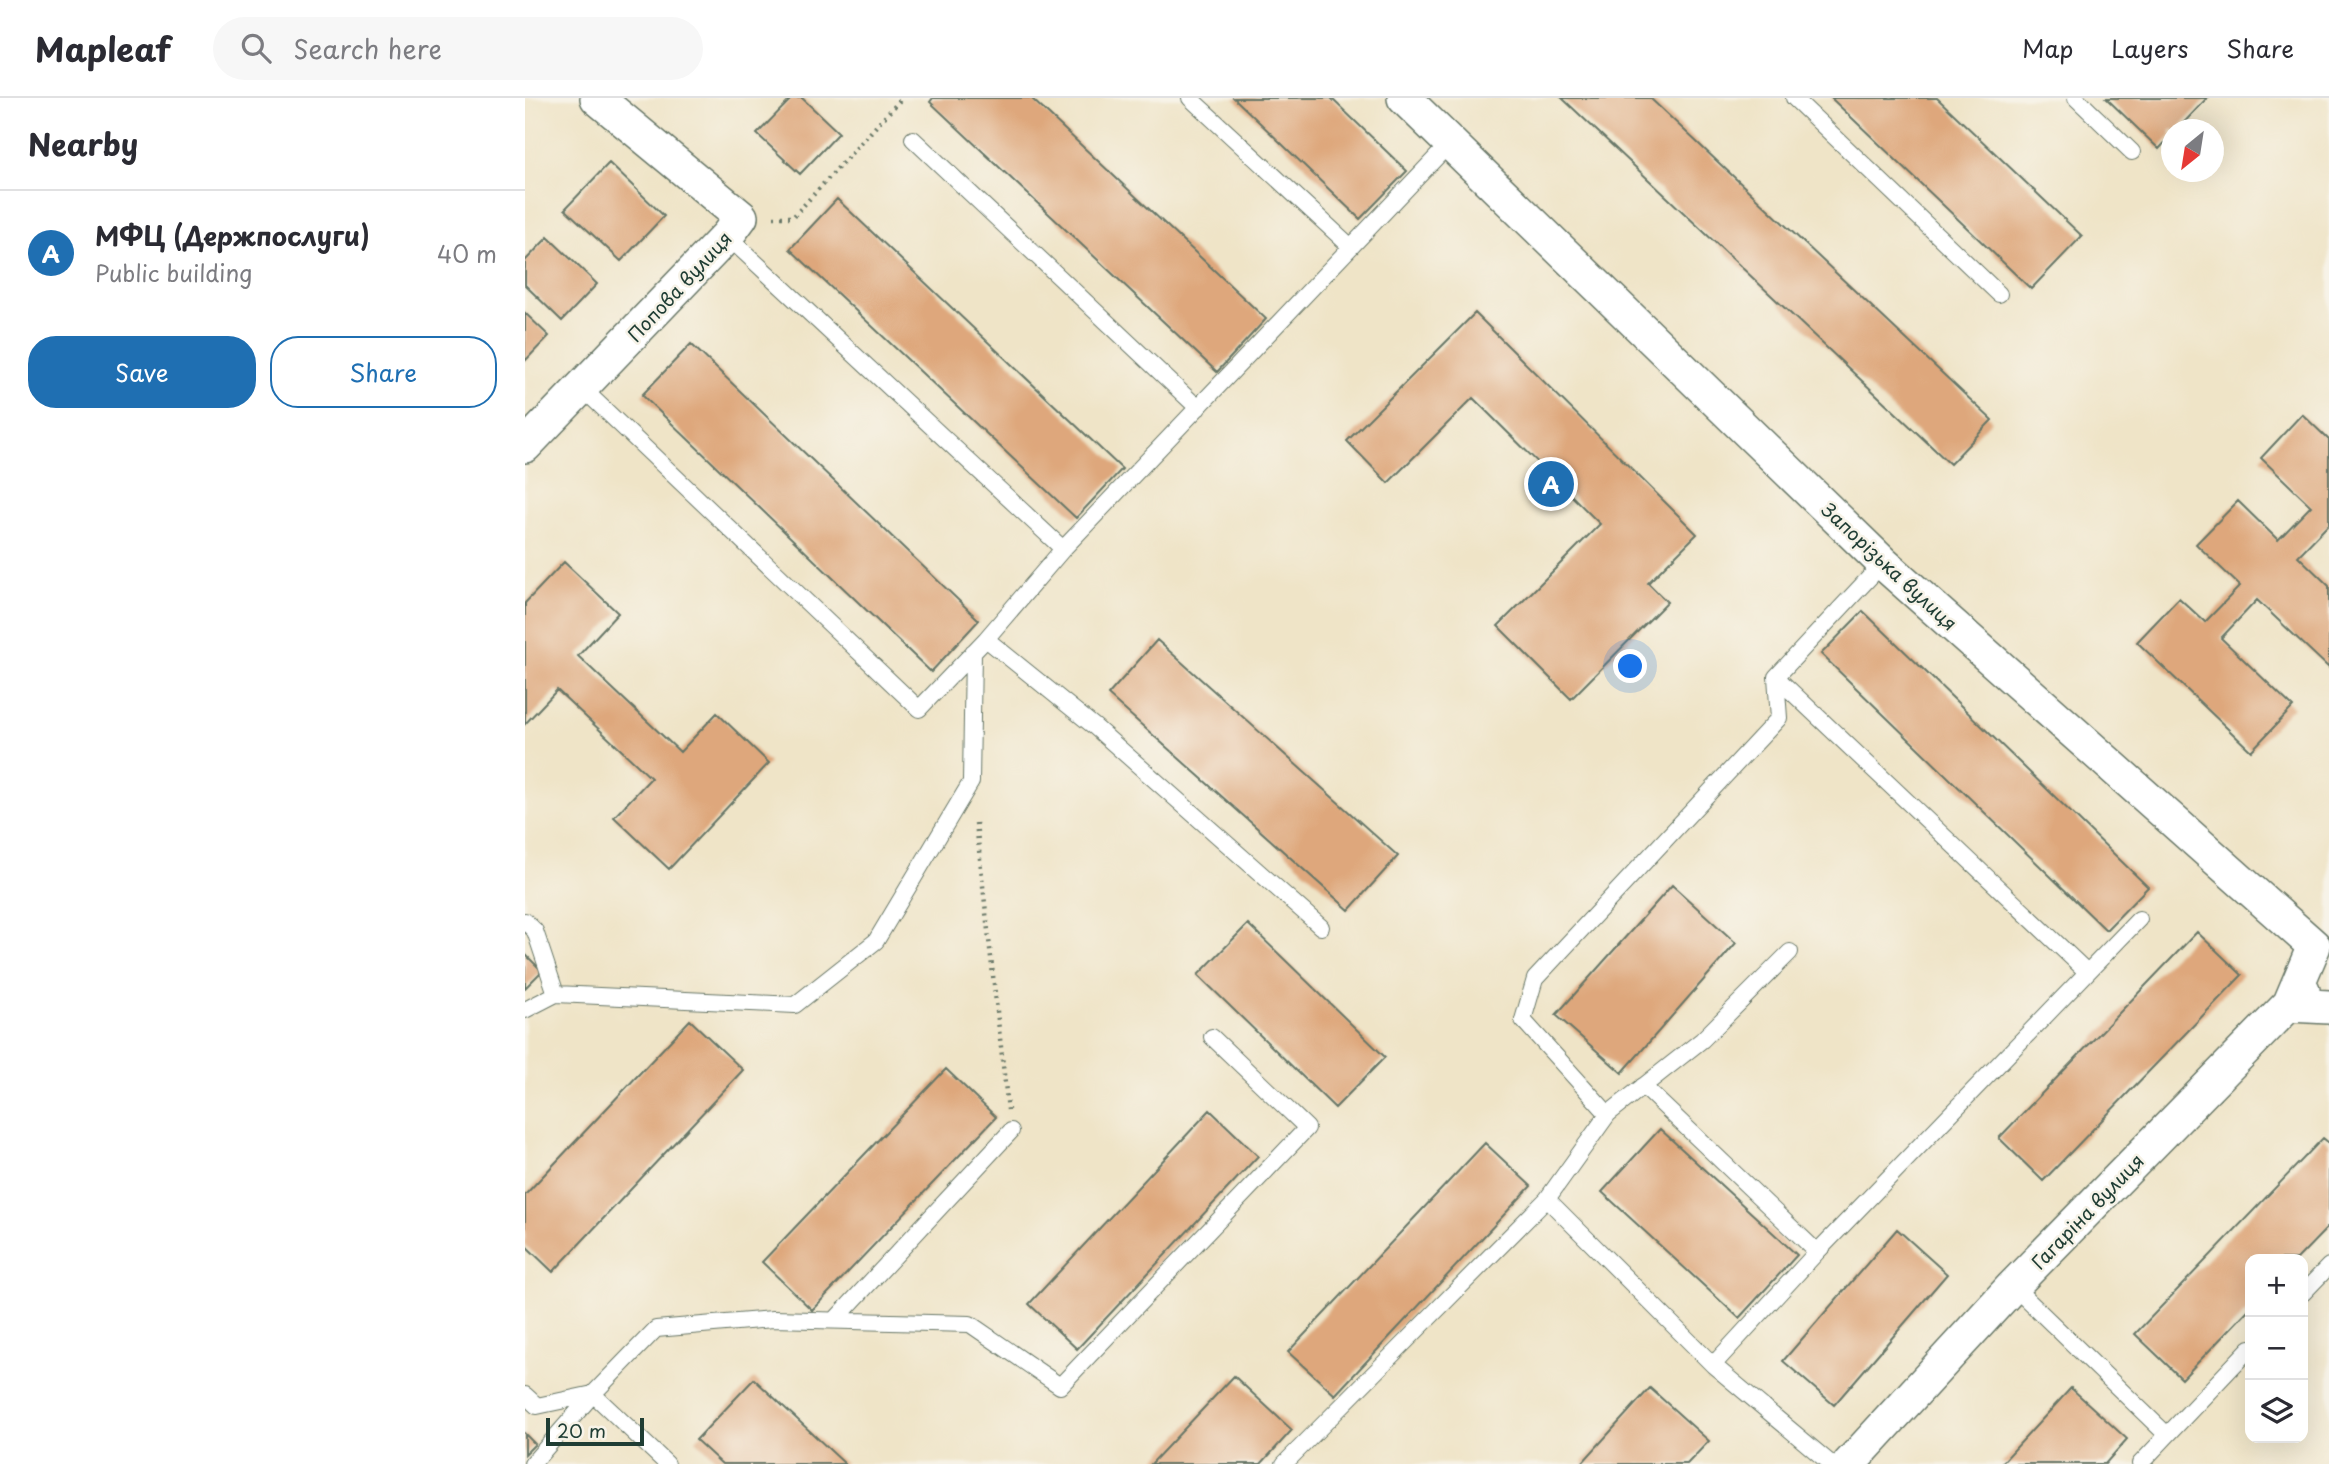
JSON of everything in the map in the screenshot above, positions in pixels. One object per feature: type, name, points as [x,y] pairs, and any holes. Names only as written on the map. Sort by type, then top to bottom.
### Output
[{"type":"street","points":[[597,98],[734,226]]},
{"type":"street","name":"Запорізька вулиця","points":[[1415,102],[1450,143],[1884,563],[2314,946],[2289,1005]]},
{"type":"street","name":"Попова вулиця","points":[[525,446],[734,226]]},
{"type":"street","name":"Гагаріна вулиця","points":[[1849,1464],[2013,1286],[2329,963]]},
{"type":"street","points":[[2289,1005],[2329,1007]]},
{"type":"lane","points":[[1189,98],[1351,247]]},
{"type":"lane","points":[[1794,98],[1999,294]]},
{"type":"lane","points":[[2076,98],[2132,152]]},
{"type":"lane","points":[[913,139],[1198,408]]},
{"type":"lane","points":[[582,388],[919,709],[986,639],[1063,549],[1450,143]]},
{"type":"lane","points":[[734,226],[1063,549]]},
{"type":"lane","points":[[1608,1114],[1523,1020],[1535,979],[1779,718],[1776,677],[1884,563]]},
{"type":"lane","points":[[986,639],[1095,727],[1321,928]]},
{"type":"lane","points":[[525,1010],[556,994],[795,1005],[876,942],[971,782],[974,652]]},
{"type":"lane","points":[[1776,677],[2087,972]]},
{"type":"lane","points":[[1713,1365],[1817,1252],[2139,919]]},
{"type":"lane","points":[[525,921],[535,931],[556,994]]},
{"type":"lane","points":[[1284,1464],[1546,1199],[1608,1114],[1702,1040],[1790,952]]},
{"type":"lane","points":[[532,1464],[593,1394],[656,1329],[772,1319],[970,1324],[1060,1386],[1307,1128],[1212,1037]]},
{"type":"lane","points":[[1643,1086],[1817,1252]]},
{"type":"lane","points":[[835,1320],[1011,1131]]},
{"type":"lane","points":[[1546,1199],[1713,1365],[1831,1464]]},
{"type":"lane","points":[[2308,1288],[2329,1266]]},
{"type":"lane","points":[[2013,1286],[2167,1435]]},
{"type":"lane","points":[[2140,1464],[2245,1353]]},
{"type":"lane","points":[[525,1395],[537,1406],[593,1394]]},
{"type":"lane","points":[[593,1394],[667,1464]]},
{"type":"path","name":"Попова вулиця","points":[[734,226],[793,217],[902,98]]},
{"type":"path","points":[[971,782],[1011,1131]]},
{"type":"building","points":[[792,98],[802,98],[839,133],[800,174],[757,134]]},
{"type":"building","points":[[933,98],[1031,98],[1266,319],[1217,372],[930,102]]},
{"type":"building","points":[[1234,98],[1331,98],[1407,171],[1360,219]]},
{"type":"building","points":[[1562,98],[1650,98],[1992,420],[1950,464]]},
{"type":"building","points":[[1831,98],[1937,98],[2082,236],[2031,289]]},
{"type":"building","points":[[2106,98],[2207,98],[2187,119],[2161,119],[2159,149]]},
{"type":"building","points":[[609,163],[664,216],[621,261],[565,209]]},
{"type":"building","points":[[837,199],[1122,469],[1076,518],[790,249]]},
{"type":"building","points":[[548,237],[597,284],[562,321],[525,285],[525,261]]},
{"type":"building","points":[[525,313],[549,336],[525,361]]},
{"type":"building","points":[[1475,313],[1697,534],[1648,583],[1667,602],[1571,699],[1498,626],[1600,524],[1473,398],[1388,483],[1347,441]]},
{"type":"building","points":[[691,344],[979,620],[931,672],[642,395]]},
{"type":"building","points":[[2302,414],[2329,440],[2329,524],[2298,556],[2329,586],[2329,668],[2257,600],[2221,638],[2293,707],[2251,751],[2137,642],[2179,598],[2205,622],[2240,586],[2196,544],[2238,501],[2278,540],[2311,506],[2261,458]]},
{"type":"building","points":[[564,562],[618,613],[578,656],[680,752],[717,713],[769,763],[669,869],[614,817],[651,778],[557,690],[525,724],[525,603]]},
{"type":"building","points":[[1863,611],[2148,887],[2106,930],[1821,654]]},
{"type":"building","points":[[1157,640],[1398,856],[1349,910],[1108,695]]},
{"type":"building","points":[[1672,885],[1736,943],[1622,1073],[1556,1015]]},
{"type":"building","points":[[1248,924],[1385,1057],[1335,1108],[1198,975]]},
{"type":"building","points":[[2197,932],[2242,975],[2043,1181],[1999,1138]]},
{"type":"building","points":[[525,954],[542,971],[525,988]]},
{"type":"building","points":[[690,1020],[743,1070],[553,1272],[525,1245],[525,1195]]},
{"type":"building","points":[[946,1069],[996,1117],[812,1310],[762,1262]]},
{"type":"building","points":[[1210,1110],[1258,1156],[1077,1349],[1029,1304]]},
{"type":"building","points":[[1660,1129],[1797,1255],[1739,1318],[1602,1192]]},
{"type":"building","points":[[2323,1138],[2329,1143],[2329,1226],[2302,1254],[2245,1254],[2245,1313],[2182,1379],[2135,1334]]},
{"type":"building","points":[[1485,1143],[1531,1186],[1335,1395],[1288,1352]]},
{"type":"building","points":[[1897,1229],[1947,1274],[1834,1405],[1783,1361]]},
{"type":"building","points":[[1234,1376],[1292,1430],[1261,1464],[1151,1464]]},
{"type":"building","points":[[754,1379],[845,1464],[722,1464],[696,1440]]},
{"type":"building","points":[[1650,1388],[1709,1441],[1687,1464],[1581,1464]]},
{"type":"building","points":[[2071,1388],[2127,1439],[2105,1464],[2001,1464]]},
{"type":"building","points":[[525,1434],[535,1444],[525,1454]]},
{"type":"place","name":"МФЦ (Держпослуги)","points":[[1551,484]]}]
